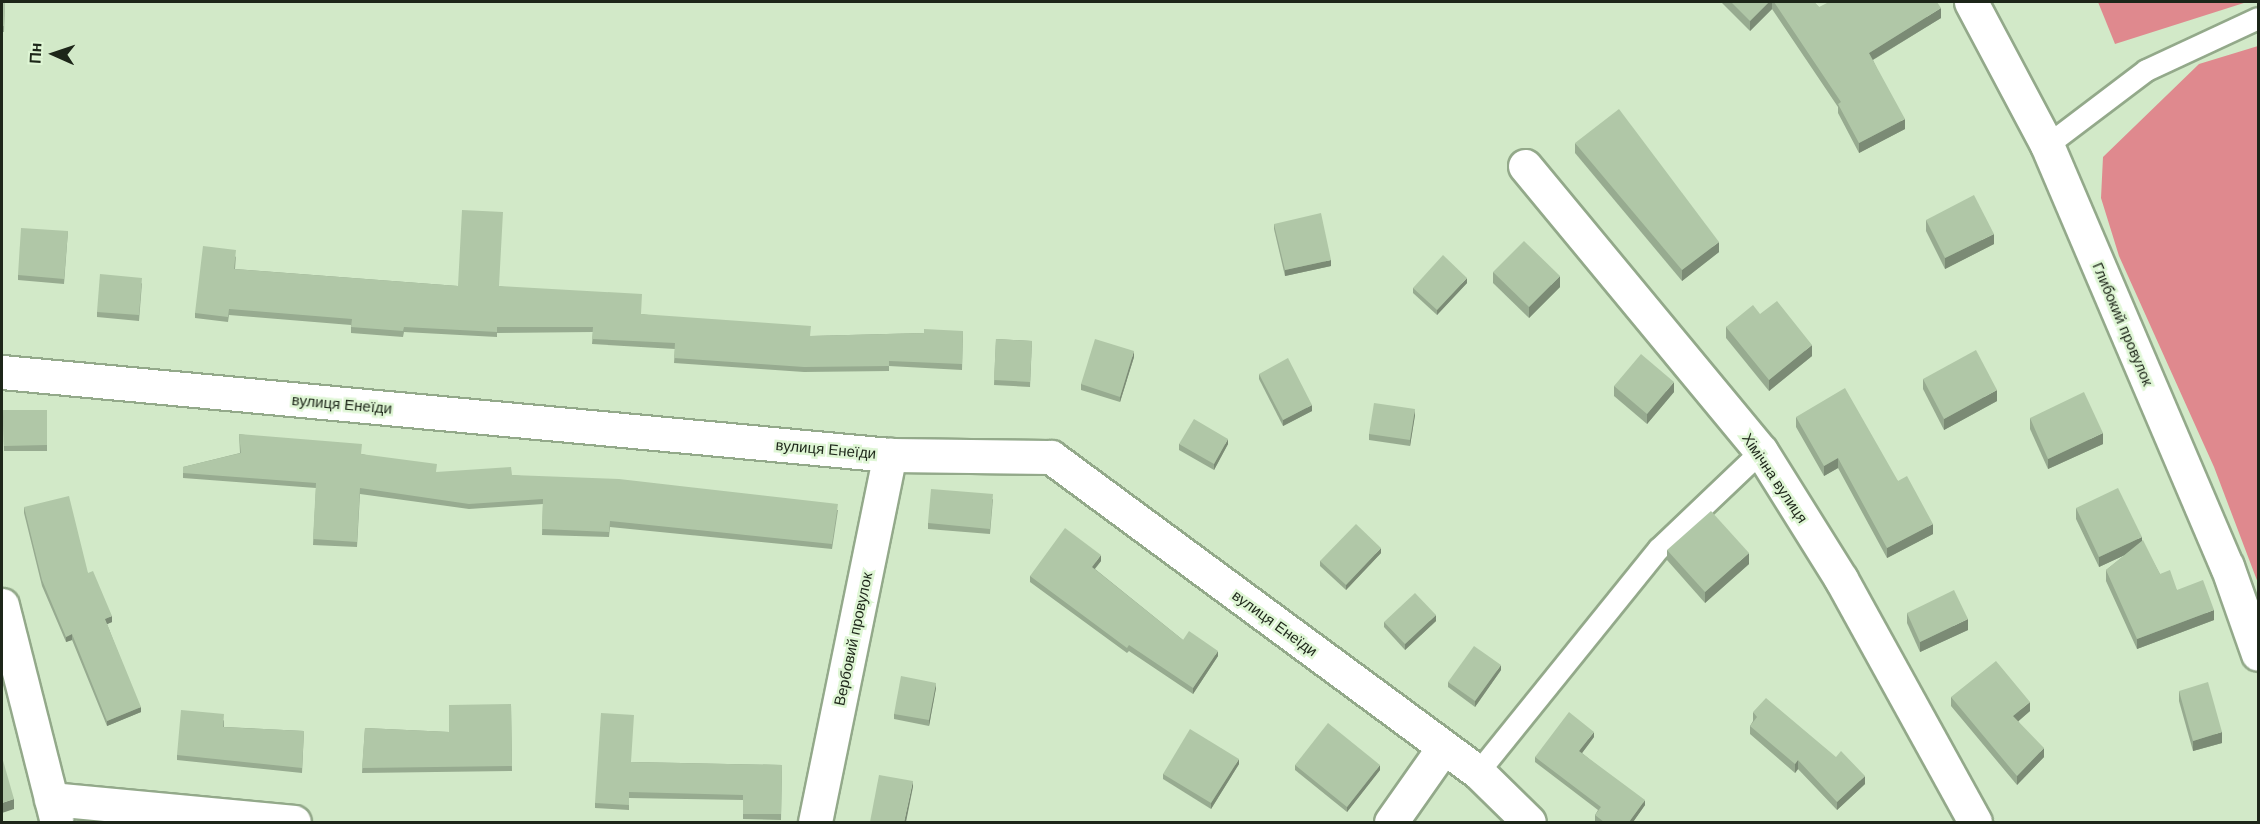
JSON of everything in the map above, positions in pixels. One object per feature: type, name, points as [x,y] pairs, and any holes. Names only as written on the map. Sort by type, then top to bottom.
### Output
[{"type":"street","name":"Глибокий провулок","points":[[1971,2],[2047,145],[2227,566],[2259,654]]},
{"type":"street","name":"Хімічна вулиця","points":[[1526,166],[1761,451],[1841,579],[1975,822]]},
{"type":"street","name":"вулиця Енеїди","points":[[2,372],[890,455],[1051,458],[1478,772],[1529,822]]},
{"type":"street","name":"Вербовий провулок","points":[[815,822],[890,455]]},
{"type":"street","points":[[2,605],[54,811],[294,822]]},
{"type":"street","points":[[1391,822],[1443,748]]},
{"type":"lane","points":[[2047,145],[2146,70],[2259,18]]},
{"type":"lane","points":[[1478,772],[1658,549],[1761,451]]},
{"type":"shaded area","points":[[2098,2],[2247,2],[2115,44]]},
{"type":"shaded area","points":[[2258,46],[2258,583],[2214,467],[2119,256],[2101,198],[2103,157],[2199,64]]},
{"type":"building","points":[[2,2],[5,2],[4,26],[2,26]]},
{"type":"building","points":[[1731,2],[1769,2],[1750,21]]},
{"type":"building","points":[[1774,2],[1814,2],[1819,7],[1829,2],[1937,2],[1941,8],[1869,53],[1905,119],[1859,143],[1838,104],[1841,102]]},
{"type":"building","points":[[1619,109],[1719,242],[1682,270],[1575,143]]},
{"type":"building","points":[[1974,195],[1994,234],[1945,258],[1926,220]]},
{"type":"building","points":[[462,210],[503,212],[499,286],[642,294],[641,314],[811,326],[810,336],[924,333],[924,329],[963,331],[962,364],[889,361],[889,366],[804,367],[674,358],[675,343],[592,339],[593,327],[497,327],[497,332],[404,327],[403,331],[351,327],[352,319],[229,309],[228,317],[195,313],[203,246],[236,250],[234,269],[458,286]]},
{"type":"building","points":[[1321,213],[1331,260],[1285,270],[1274,224]]},
{"type":"building","points":[[21,228],[68,231],[64,279],[18,275]]},
{"type":"building","points":[[1524,241],[1560,276],[1529,307],[1493,272]]},
{"type":"building","points":[[1443,255],[1467,278],[1437,310],[1413,288]]},
{"type":"building","points":[[100,274],[142,278],[139,315],[97,312]]},
{"type":"building","points":[[1777,301],[1812,345],[1769,380],[1726,327],[1753,305],[1760,314]]},
{"type":"building","points":[[996,339],[1032,341],[1030,382],[994,380]]},
{"type":"building","points":[[1095,339],[1134,351],[1120,397],[1081,384]]},
{"type":"building","points":[[1976,350],[1997,390],[1944,419],[1923,379]]},
{"type":"building","points":[[1641,354],[1674,382],[1647,414],[1614,386]]},
{"type":"building","points":[[1288,358],[1312,405],[1283,420],[1259,374]]},
{"type":"building","points":[[1845,388],[1898,481],[1907,476],[1933,524],[1887,548],[1838,458],[1824,466],[1796,417]]},
{"type":"building","points":[[2084,392],[2103,433],[2048,459],[2030,418]]},
{"type":"building","points":[[1374,403],[1415,409],[1410,440],[1369,434]]},
{"type":"building","points":[[3,410],[47,410],[47,445],[4,446]]},
{"type":"building","points":[[1194,419],[1228,439],[1214,464],[1179,444]]},
{"type":"building","points":[[239,434],[362,444],[361,454],[437,464],[436,472],[511,467],[512,475],[619,479],[838,504],[832,544],[610,521],[609,532],[542,529],[543,499],[469,504],[360,488],[357,542],[313,539],[316,483],[183,473],[183,467],[241,453]]},
{"type":"building","points":[[2118,488],[2142,537],[2099,557],[2076,508]]},
{"type":"building","points":[[931,489],[993,494],[990,529],[928,523]]},
{"type":"building","points":[[69,496],[88,573],[93,571],[112,616],[105,619],[141,707],[107,721],[72,634],[66,637],[42,580],[24,507]]},
{"type":"building","points":[[1711,511],[1749,553],[1705,592],[1667,550]]},
{"type":"building","points":[[1356,524],[1381,548],[1346,585],[1320,561]]},
{"type":"building","points":[[1065,528],[1101,555],[1092,567],[1183,640],[1189,631],[1218,651],[1193,688],[1129,645],[1127,648],[1030,576]]},
{"type":"building","points":[[2143,540],[2160,574],[2170,570],[2177,590],[2203,580],[2214,610],[2137,639],[2106,570]]},
{"type":"building","points":[[1954,590],[1968,619],[1920,642],[1907,613]]},
{"type":"building","points":[[1415,593],[1436,615],[1405,644],[1384,622]]},
{"type":"building","points":[[1474,646],[1501,665],[1475,701],[1448,682]]},
{"type":"building","points":[[1996,661],[2030,702],[2013,716],[2044,748],[2017,776],[1951,697]]},
{"type":"building","points":[[901,676],[936,683],[929,720],[894,714]]},
{"type":"building","points":[[2208,682],[2222,732],[2193,741],[2179,691]]},
{"type":"building","points":[[1766,698],[1836,757],[1841,751],[1865,776],[1837,802],[1798,760],[1795,764],[1750,726],[1757,717],[1753,712]]},
{"type":"building","points":[[511,704],[512,766],[362,768],[365,728],[449,732],[449,705]]},
{"type":"building","points":[[181,710],[224,714],[223,727],[304,731],[302,768],[177,755]]},
{"type":"building","points":[[1569,712],[1594,732],[1579,751],[1645,800],[1629,822],[1604,822],[1595,815],[1601,807],[1535,757]]},
{"type":"building","points":[[601,713],[634,715],[631,762],[782,765],[781,814],[743,814],[743,795],[629,792],[629,805],[595,803]]},
{"type":"building","points":[[1328,723],[1380,765],[1347,807],[1295,765]]},
{"type":"building","points":[[1190,729],[1239,759],[1211,803],[1163,774]]},
{"type":"building","points":[[2,757],[14,799],[2,803]]},
{"type":"building","points":[[879,775],[913,781],[904,822],[870,822]]}]
